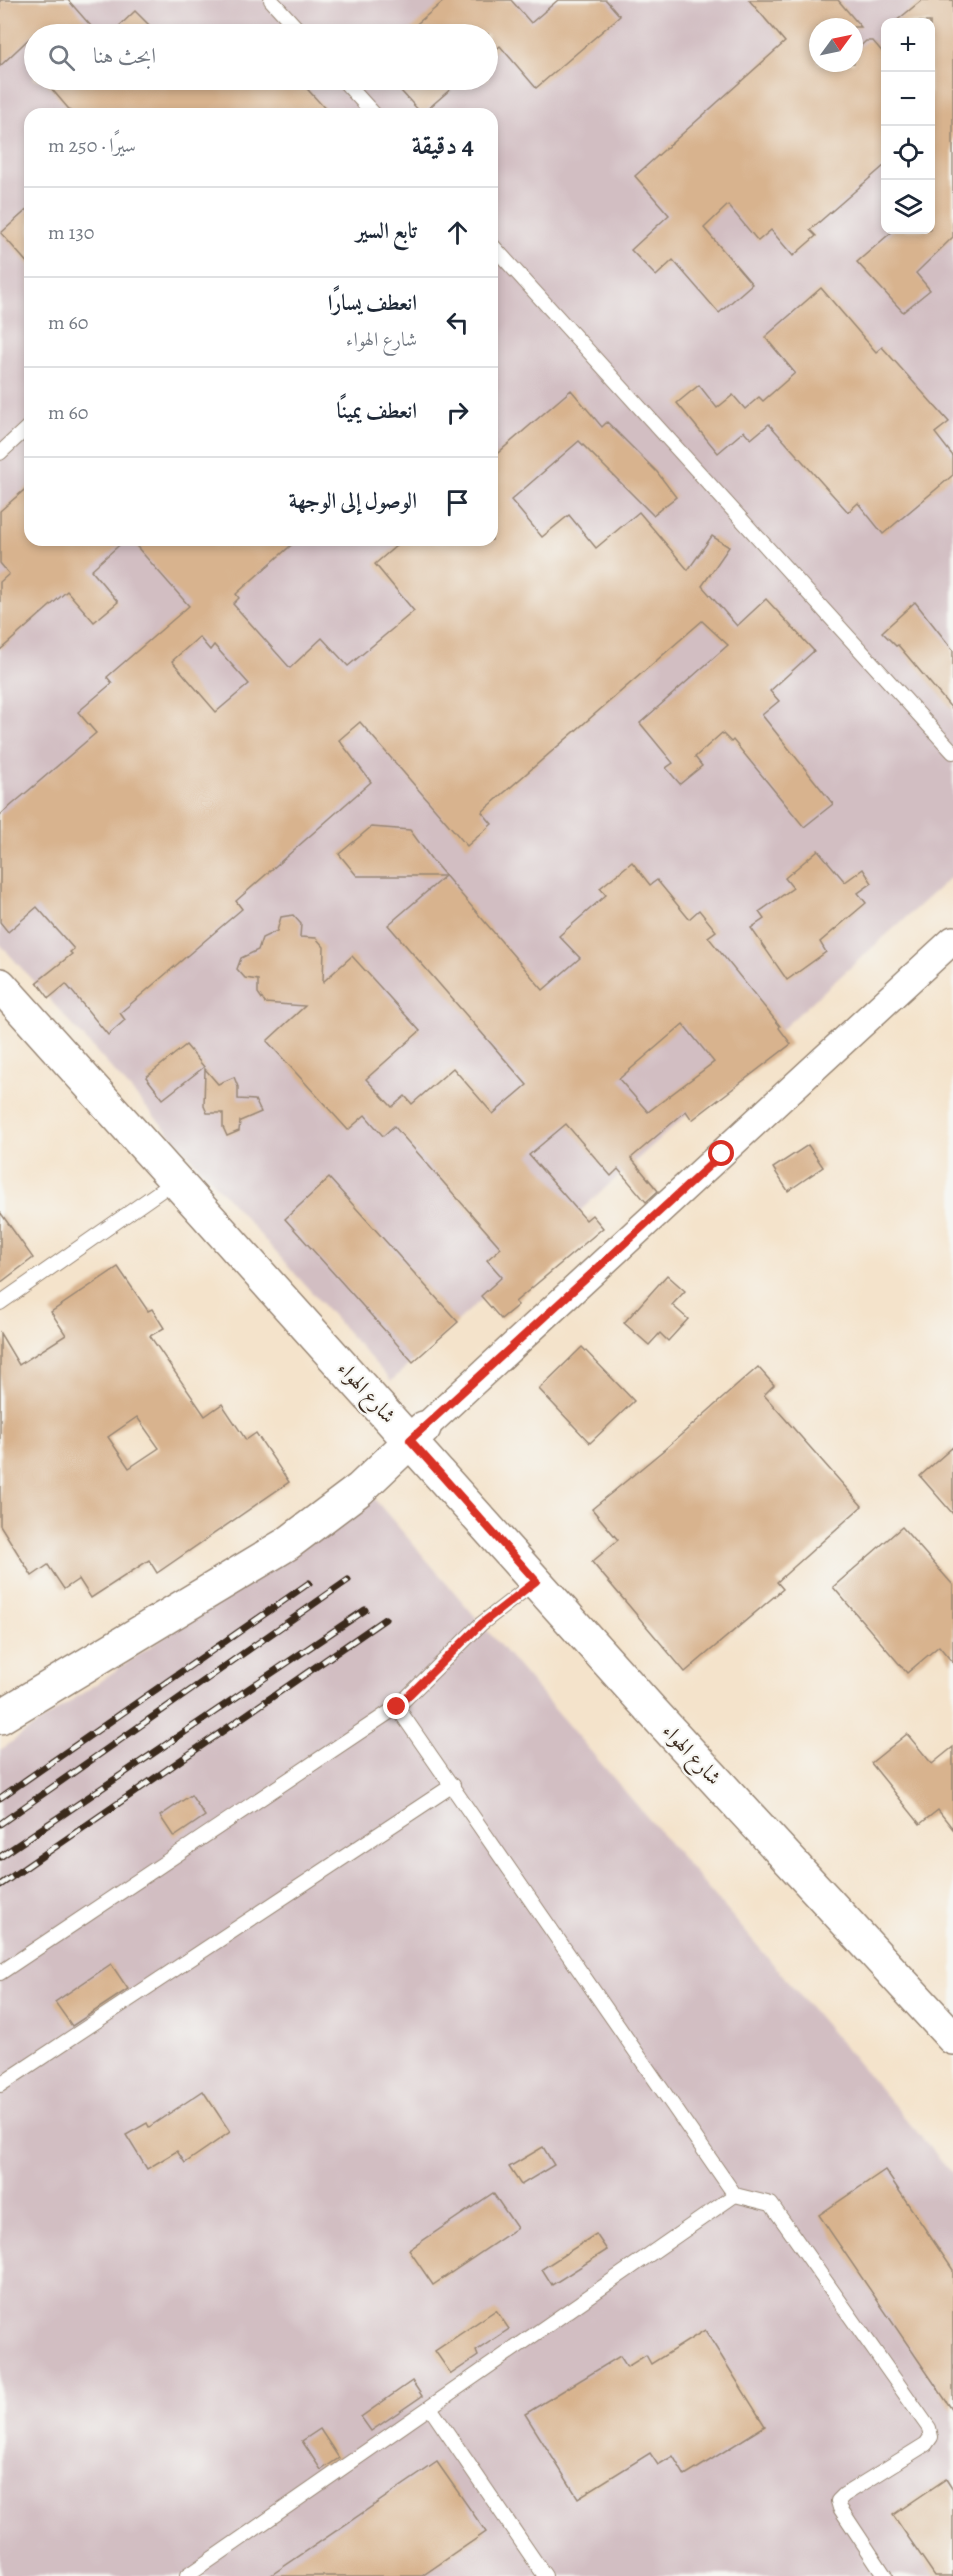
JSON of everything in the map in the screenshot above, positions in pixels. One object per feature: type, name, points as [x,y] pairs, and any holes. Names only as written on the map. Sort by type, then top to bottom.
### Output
[{"type":"street","points":[[0,1717],[287,1544],[360,1489],[953,940]]},
{"type":"street","name":"شارع الهواء","points":[[0,985],[176,1180],[417,1434],[536,1581],[953,2038]]},
{"type":"lane","points":[[271,0],[293,24]]},
{"type":"lane","points":[[352,90],[369,108]]},
{"type":"lane","points":[[498,252],[953,752]]},
{"type":"lane","points":[[0,453],[24,430]]},
{"type":"lane","points":[[0,1303],[176,1180]]},
{"type":"lane","points":[[0,1973],[397,1707],[481,1624],[536,1581]]},
{"type":"lane","points":[[397,1707],[735,2195],[771,2204],[929,2428],[931,2438],[926,2444],[838,2501],[840,2508],[885,2576]]},
{"type":"lane","points":[[0,2085],[453,1785]]},
{"type":"lane","points":[[188,2576],[431,2409],[735,2195]]},
{"type":"lane","points":[[431,2409],[545,2576]]},
{"type":"shaded area","points":[[0,0],[953,0],[953,875],[391,1381],[0,944]]},
{"type":"shaded area","points":[[371,1495],[953,2174],[953,2576],[0,2576],[0,1750]]},
{"type":"building","points":[[0,0],[68,0],[89,24],[24,24],[24,43],[0,66]]},
{"type":"building","points":[[445,0],[511,0],[531,23],[558,0],[606,0],[620,16],[536,88],[500,46],[498,48],[498,24],[417,24]]},
{"type":"building","points":[[749,0],[838,0],[853,18],[809,18],[809,72],[863,72],[863,44],[866,41],[873,41],[881,50],[881,168],[810,230],[816,236],[793,256],[771,230],[758,241],[728,205],[704,228],[752,284],[719,313],[673,260],[656,276],[631,250],[669,215],[635,176],[785,42]]},
{"type":"building","points":[[922,0],[953,0],[953,237],[916,273],[930,290],[903,312],[857,262],[889,234],[935,234],[935,18],[900,18]]},
{"type":"building","points":[[135,11],[148,24],[121,24]]},
{"type":"building","points":[[53,90],[308,90],[325,108],[68,108]]},
{"type":"building","points":[[400,90],[450,90],[429,108],[417,108]]},
{"type":"building","points":[[24,212],[24,259],[1,233]]},
{"type":"building","points":[[821,288],[876,352],[882,347],[949,422],[935,433],[953,456],[953,475],[883,534],[858,503],[848,512],[769,424],[751,439],[744,431],[718,453],[677,403],[699,385],[717,408],[733,395],[745,409],[759,397],[763,401],[795,373],[765,337]]},
{"type":"building","points":[[571,390],[602,427],[607,422],[657,472],[676,497],[653,515],[579,441],[511,500],[542,537],[569,515],[596,548],[639,512],[688,570],[712,536],[729,547],[702,586],[737,626],[766,599],[814,651],[770,691],[779,701],[762,715],[833,804],[804,827],[733,740],[731,742],[722,733],[695,757],[702,766],[680,784],[666,768],[673,763],[640,723],[728,645],[702,621],[482,812],[492,824],[467,846],[360,722],[339,740],[371,782],[236,901],[242,909],[120,1013],[125,1020],[108,1035],[66,984],[49,998],[37,982],[72,954],[70,952],[74,949],[37,907],[8,932],[0,922],[0,815],[96,733],[78,712],[112,683],[107,677],[189,606],[136,546],[290,546],[236,594],[239,598],[233,604],[290,668],[322,638],[348,666],[414,611],[375,564],[396,546],[498,546],[498,453]],"holes":[[[199,637],[210,650],[214,645],[249,684],[216,712],[172,661]]]},
{"type":"building","points":[[24,490],[24,546],[118,546],[91,570],[118,602],[94,622],[67,591],[0,650],[0,582],[9,574],[0,563],[0,511]]},
{"type":"building","points":[[915,602],[953,650],[953,710],[898,645],[896,646],[882,632]]},
{"type":"building","points":[[371,827],[410,830],[432,860],[543,990],[580,958],[559,936],[606,895],[600,888],[632,862],[650,885],[657,880],[689,919],[699,910],[716,931],[708,937],[780,1026],[779,1028],[791,1044],[692,1120],[686,1111],[631,1158],[658,1191],[646,1202],[618,1169],[611,1176],[566,1124],[529,1155],[586,1220],[592,1215],[603,1228],[515,1302],[518,1305],[501,1319],[481,1296],[502,1277],[487,1260],[501,1248],[394,1126],[383,1136],[365,1115],[348,1130],[267,1041],[305,1006],[265,1003],[258,993],[258,980],[245,978],[237,969],[241,958],[258,950],[262,938],[277,931],[281,917],[293,915],[301,924],[300,937],[316,938],[324,947],[323,982],[352,956],[420,1031],[366,1079],[392,1107],[405,1096],[412,1104],[453,1068],[493,1114],[527,1085],[388,925],[445,876],[357,876],[339,854]],"holes":[[[683,1024],[714,1062],[648,1112],[619,1079]]]},
{"type":"building","points":[[818,850],[845,882],[863,869],[872,883],[858,893],[866,903],[820,942],[826,952],[787,980],[751,928],[764,919],[759,912],[793,888],[785,878]]},
{"type":"building","points":[[186,1045],[204,1067],[163,1099],[146,1077]]},
{"type":"building","points":[[205,1069],[218,1084],[234,1077],[238,1087],[238,1099],[255,1100],[261,1112],[240,1121],[239,1131],[227,1136],[223,1127],[223,1113],[207,1113],[204,1106]]},
{"type":"building","points":[[808,1145],[823,1167],[788,1191],[773,1168]]},
{"type":"building","points":[[329,1178],[458,1322],[413,1362],[285,1219]]},
{"type":"building","points":[[0,1212],[33,1258],[0,1283]]},
{"type":"building","points":[[118,1267],[148,1311],[152,1309],[164,1328],[150,1336],[205,1416],[222,1404],[246,1440],[256,1433],[289,1482],[157,1573],[149,1560],[91,1598],[79,1579],[64,1589],[48,1565],[32,1576],[0,1525],[0,1333],[19,1365],[66,1335],[51,1312]],"holes":[[[137,1417],[159,1448],[129,1468],[108,1437]]]},
{"type":"building","points":[[667,1275],[685,1291],[672,1305],[688,1319],[668,1341],[660,1333],[649,1345],[624,1323]]},
{"type":"building","points":[[582,1347],[634,1401],[590,1443],[539,1389]]},
{"type":"building","points":[[758,1367],[774,1385],[764,1395],[862,1506],[777,1582],[783,1589],[685,1672],[592,1562],[618,1540],[592,1509],[665,1449]]},
{"type":"building","points":[[953,1447],[953,1514],[920,1476]]},
{"type":"building","points":[[902,1527],[953,1585],[953,1663],[939,1646],[907,1673],[833,1587]]},
{"type":"building","points":[[907,1734],[932,1764],[953,1747],[953,1829],[938,1810],[920,1824],[871,1763]]},
{"type":"building","points":[[191,1795],[205,1816],[174,1837],[160,1816]]},
{"type":"building","points":[[111,1964],[128,1989],[72,2026],[55,2002]]},
{"type":"building","points":[[203,2091],[230,2132],[185,2163],[177,2151],[147,2169],[126,2135],[147,2123],[149,2127]]},
{"type":"building","points":[[543,2147],[554,2165],[521,2185],[509,2167]]},
{"type":"building","points":[[885,2170],[953,2270],[953,2411],[819,2215]]},
{"type":"building","points":[[493,2193],[517,2228],[433,2285],[409,2250]]},
{"type":"building","points":[[596,2234],[607,2250],[552,2285],[542,2269]]},
{"type":"building","points":[[496,2310],[509,2329],[476,2351],[478,2356],[451,2374],[435,2351]]},
{"type":"building","points":[[705,2330],[765,2426],[685,2476],[673,2456],[658,2465],[650,2453],[578,2498],[525,2414],[620,2356],[627,2367],[646,2355],[651,2364]]},
{"type":"building","points":[[412,2381],[422,2396],[371,2431],[361,2417]]},
{"type":"building","points":[[320,2429],[339,2458],[321,2470],[302,2441]]},
{"type":"building","points":[[437,2462],[486,2532],[422,2576],[270,2576]]},
{"type":"building","points":[[946,2479],[953,2490],[953,2576],[935,2576],[893,2515]]},
{"type":"railway","points":[[0,1824],[348,1580]]},
{"type":"railway","points":[[0,1798],[309,1583]]},
{"type":"railway","points":[[0,1857],[365,1610]]},
{"type":"railway","points":[[0,1885],[385,1619]]},
{"type":"route","points":[[397,1707],[481,1624],[536,1581],[410,1440],[722,1154]]}]
